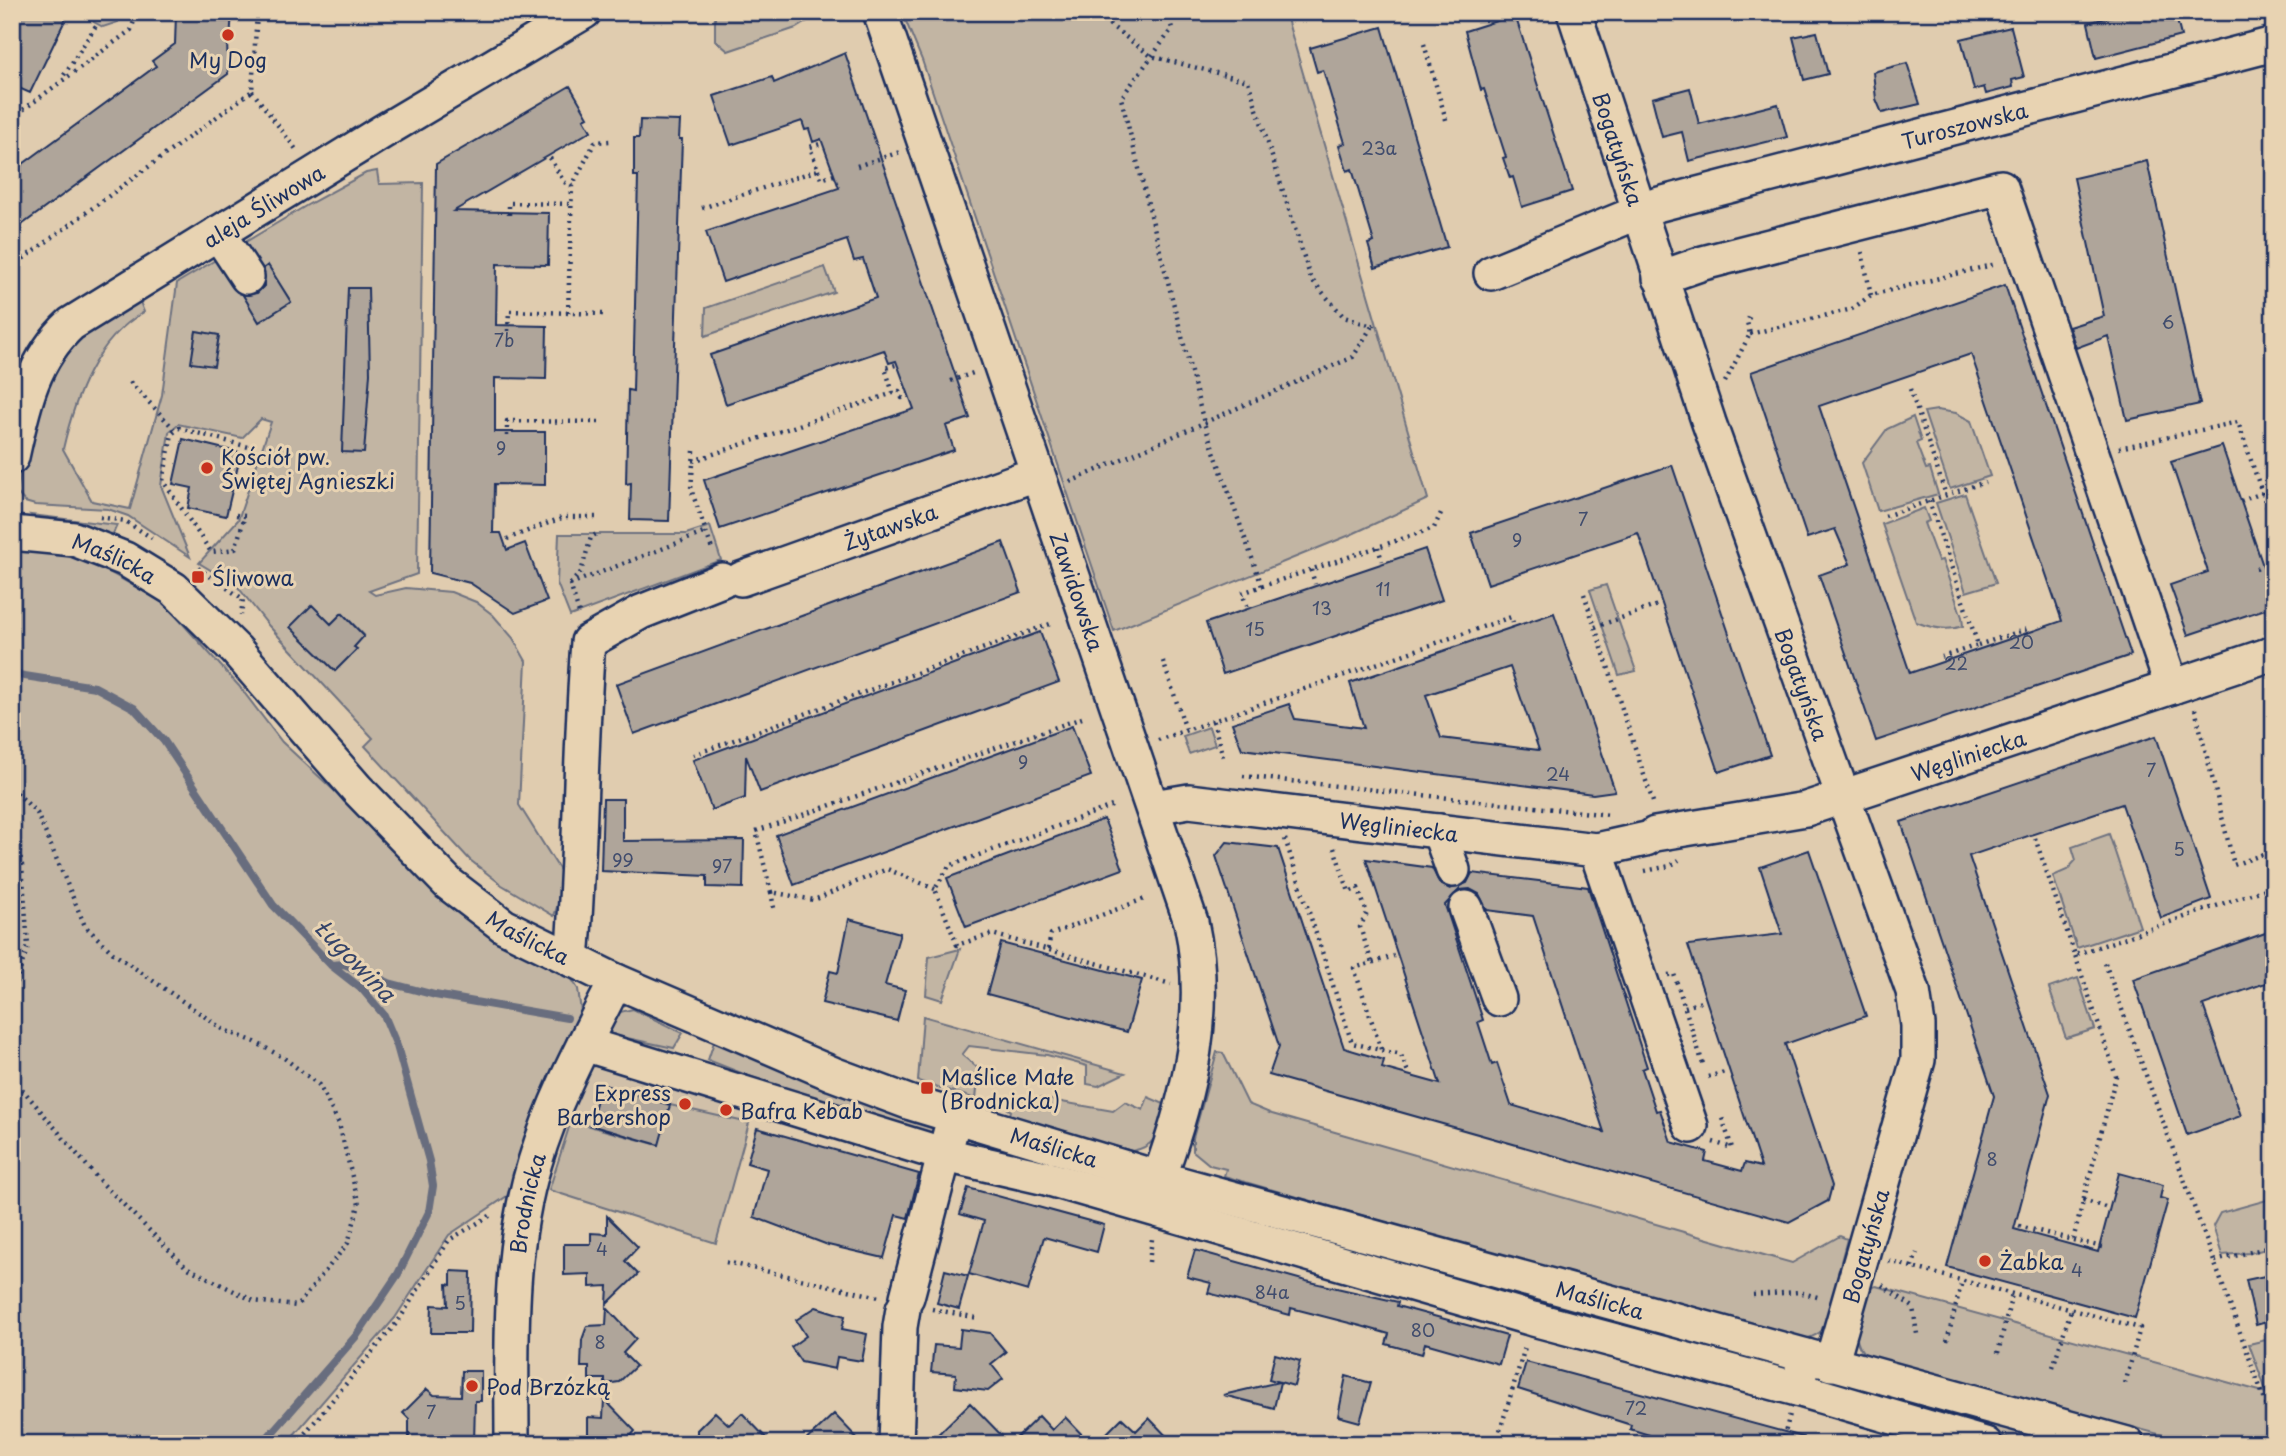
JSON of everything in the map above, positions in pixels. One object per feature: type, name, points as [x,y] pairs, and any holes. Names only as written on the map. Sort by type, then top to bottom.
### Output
[{"type":"street","name":"aleja Śliwowa","points":[[12,457],[29,386],[43,357],[59,335],[84,314],[584,12]]},
{"type":"street","name":"Zawidowska","points":[[880,12],[1191,922],[1198,956],[1200,1008],[1195,1058],[1159,1178]]},
{"type":"street","name":"Bogatyńska","points":[[1574,12],[1648,209],[1660,278],[1699,394],[1913,991],[1918,1060],[1818,1360],[1797,1389]]},
{"type":"street","name":"Turoszowska","points":[[1491,273],[1648,209],[2274,44]]},
{"type":"street","points":[[1660,278],[1703,263],[2001,187],[2093,455],[2183,693]]},
{"type":"street","points":[[218,233],[247,277]]},
{"type":"street","name":"Żytawska","points":[[572,960],[580,850],[580,743],[588,642],[640,612],[727,574],[1040,484]]},
{"type":"street","name":"Maślicka","points":[[12,533],[74,539],[125,559],[174,589],[236,650],[366,799],[449,884],[504,926],[616,981],[833,1074],[955,1116],[1159,1178],[2127,1444]]},
{"type":"street","name":"Węgliniecka","points":[[1153,807],[1189,800],[1596,850],[1652,826],[1806,809],[2183,693],[2274,653]]},
{"type":"street","points":[[1439,831],[1453,870]]},
{"type":"street","points":[[1596,850],[1640,979],[1706,1127]]},
{"type":"street","points":[[1466,908],[1499,999]]},
{"type":"street","name":"Brodnicka","points":[[512,1444],[512,1307],[525,1206],[545,1129],[616,981]]},
{"type":"street","points":[[584,1045],[945,1155],[1046,1178],[1156,1212],[1362,1267],[1533,1319],[1797,1389],[1985,1444]]},
{"type":"street","points":[[896,1444],[900,1327],[955,1116]]},
{"type":"street","points":[[1362,1267],[1370,1235]]},
{"type":"path","points":[[12,118],[131,30],[136,12]]},
{"type":"path","points":[[257,12],[252,91],[305,162]]},
{"type":"path","points":[[1040,484],[1204,423],[1353,357],[1374,325],[1344,317],[1311,279],[1248,80],[1151,56],[1110,25],[1102,12]]},
{"type":"path","points":[[1168,12],[1172,29],[1121,98],[1204,423],[1262,586]]},
{"type":"path","points":[[64,75],[97,24]]},
{"type":"path","points":[[1424,44],[1447,123]]},
{"type":"path","points":[[12,267],[252,91]]},
{"type":"path","points":[[568,313],[572,186],[595,142],[610,141]]},
{"type":"path","points":[[820,144],[810,147],[821,179],[834,174]]},
{"type":"path","points":[[858,166],[910,149]]},
{"type":"path","points":[[550,158],[564,182],[572,186]]},
{"type":"path","points":[[702,208],[818,170]]},
{"type":"path","points":[[509,215],[509,203],[570,204]]},
{"type":"path","points":[[1855,224],[1871,295]]},
{"type":"path","points":[[1750,334],[1853,309],[1871,295],[2025,257]]},
{"type":"path","points":[[508,331],[509,311],[603,314]]},
{"type":"path","points":[[1699,394],[1724,384],[1750,334],[1747,322],[1751,313]]},
{"type":"path","points":[[893,393],[885,368],[896,365]]},
{"type":"path","points":[[951,381],[986,369]]},
{"type":"path","points":[[130,382],[176,431]]},
{"type":"path","points":[[1910,389],[1946,495]]},
{"type":"path","points":[[693,461],[899,391],[902,398],[909,395]]},
{"type":"path","points":[[507,436],[507,421],[601,422]]},
{"type":"path","points":[[2093,455],[2238,422],[2274,528]]},
{"type":"path","points":[[236,515],[244,516],[235,549],[211,552],[163,481],[172,434],[179,428],[256,449]]},
{"type":"path","points":[[694,451],[691,489],[706,532],[727,574]]},
{"type":"path","points":[[1885,516],[1985,482]]},
{"type":"path","points":[[2241,501],[2262,493]]},
{"type":"path","points":[[1929,501],[1978,645]]},
{"type":"path","points":[[1247,607],[1242,593],[1434,528],[1441,513]]},
{"type":"path","points":[[507,539],[564,517],[600,517]]},
{"type":"path","points":[[600,532],[591,537],[581,572],[570,584],[706,532]]},
{"type":"path","points":[[1378,547],[1382,561]]},
{"type":"path","points":[[2256,569],[2274,563]]},
{"type":"path","points":[[1311,570],[1315,584]]},
{"type":"path","points":[[1584,594],[1652,826]]},
{"type":"path","points":[[1595,627],[1658,606]]},
{"type":"path","points":[[1154,742],[1511,617],[1513,623]]},
{"type":"path","points":[[693,755],[1050,624]]},
{"type":"path","points":[[1942,657],[2027,629]]},
{"type":"path","points":[[1163,661],[1186,730]]},
{"type":"path","points":[[2183,693],[2234,865],[2266,853]]},
{"type":"path","points":[[774,908],[756,831],[1082,718]]},
{"type":"path","points":[[1213,721],[1223,757]]},
{"type":"path","points":[[1237,776],[1262,776],[1606,816],[1617,813]]},
{"type":"path","points":[[12,788],[37,813],[85,926],[113,953],[205,1018],[224,1030],[255,1042],[284,1058],[319,1085],[340,1124],[359,1205],[348,1243],[297,1306],[254,1301],[186,1267],[99,1180],[12,1077]]},
{"type":"path","points":[[935,889],[949,866],[1112,806]]},
{"type":"path","points":[[12,816],[22,865],[28,946],[12,994]]},
{"type":"path","points":[[1283,833],[1352,1042],[1401,1055],[1408,1072]]},
{"type":"path","points":[[2035,838],[2116,1076],[2073,1240]]},
{"type":"path","points":[[1333,844],[1349,891],[1358,888],[1367,913],[1360,926],[1372,962]]},
{"type":"path","points":[[771,892],[814,900],[887,869],[935,889],[957,945],[992,933],[1171,984],[1172,993]]},
{"type":"path","points":[[2075,955],[2274,886]]},
{"type":"path","points":[[1048,949],[1051,934],[1144,899]]},
{"type":"path","points":[[1382,1050],[1354,968],[1394,956]]},
{"type":"path","points":[[2105,963],[2272,1420]]},
{"type":"path","points":[[1640,979],[1674,974],[1712,1089]]},
{"type":"path","points":[[1685,1007],[1705,1001]]},
{"type":"path","points":[[1708,1077],[1728,1071]]},
{"type":"path","points":[[1706,1127],[1732,1148],[1706,1127]]},
{"type":"path","points":[[2083,1200],[2108,1208]]},
{"type":"path","points":[[296,1444],[399,1320],[449,1240],[510,1203],[525,1206]]},
{"type":"path","points":[[2019,1226],[2102,1247]]},
{"type":"path","points":[[2215,1261],[2274,1246]]},
{"type":"path","points":[[1912,1267],[1917,1254]]},
{"type":"path","points":[[1879,1259],[2140,1328],[2125,1384]]},
{"type":"path","points":[[726,1262],[978,1318]]},
{"type":"path","points":[[1873,1279],[1913,1307],[1917,1334]]},
{"type":"path","points":[[1947,1341],[1962,1281]]},
{"type":"path","points":[[1753,1295],[1799,1292],[1822,1298],[1833,1294]]},
{"type":"path","points":[[1998,1353],[2011,1294]]},
{"type":"path","points":[[2053,1367],[2071,1310]]},
{"type":"path","points":[[1496,1444],[1533,1319]]},
{"type":"shaded area","points":[[90,12],[122,12],[118,22],[103,27],[94,22]]},
{"type":"shaded area","points":[[715,12],[816,12],[817,15],[796,28],[728,51],[715,40]]},
{"type":"shaded area","points":[[902,12],[1285,12],[1428,499],[1350,535],[1114,631],[922,60]]},
{"type":"shaded area","points":[[377,171],[379,184],[423,183],[417,574],[369,591],[375,595],[406,588],[451,592],[476,602],[493,615],[513,638],[526,661],[519,805],[566,880],[554,916],[502,885],[470,860],[365,746],[373,738],[269,626],[237,586],[199,563],[238,520],[271,422],[261,419],[242,438],[178,424],[169,432],[161,486],[190,557],[128,516],[108,509],[35,505],[25,502],[17,493],[27,434],[38,395],[73,339],[127,301],[140,302],[144,312],[112,338],[90,372],[81,390],[63,449],[92,501],[130,509],[162,395],[177,283],[366,173]],"holes":[[[268,266],[291,302],[260,321],[237,285]],[[348,288],[368,288],[368,366],[347,366]],[[196,331],[219,335],[216,354],[193,351]],[[342,613],[364,635],[354,647],[356,650],[335,671],[291,627],[331,624]]]},
{"type":"shaded area","points":[[825,267],[834,292],[705,336],[706,308]]},
{"type":"shaded area","points":[[1937,410],[1956,413],[1971,421],[1990,476],[1950,489],[1924,412]]},
{"type":"shaded area","points":[[1913,417],[1921,441],[1916,443],[1926,469],[1930,468],[1938,494],[1878,511],[1862,463],[1887,429]]},
{"type":"shaded area","points":[[1965,494],[1996,583],[1966,592],[1936,503]]},
{"type":"shaded area","points":[[1924,508],[1929,521],[1924,523],[1938,561],[1942,560],[1963,626],[1939,628],[1916,622],[1882,524]]},
{"type":"shaded area","points":[[31,515],[117,525],[113,534],[82,531],[48,524]]},
{"type":"shaded area","points":[[710,526],[721,560],[570,616],[557,583],[559,534],[686,534]]},
{"type":"shaded area","points":[[30,546],[91,562],[164,603],[239,686],[282,742],[372,826],[563,965],[578,989],[581,1011],[542,1097],[507,1196],[449,1235],[395,1318],[286,1444],[12,1444],[12,547]]},
{"type":"shaded area","points":[[1606,585],[1636,671],[1619,675],[1590,590]]},
{"type":"shaded area","points":[[1209,727],[1215,745],[1189,754],[1183,736]]},
{"type":"shaded area","points":[[2109,834],[2140,927],[2077,948],[2053,876],[2067,870],[2076,860],[2072,847]]},
{"type":"shaded area","points":[[960,949],[942,1000],[926,995],[929,957]]},
{"type":"shaded area","points":[[2078,978],[2095,1029],[2066,1038],[2049,988]]},
{"type":"shaded area","points":[[633,1009],[683,1033],[674,1048],[608,1034],[620,1012]]},
{"type":"shaded area","points":[[923,1016],[1125,1073],[1098,1086],[1087,1084],[1087,1066],[1047,1055],[969,1046],[962,1055],[979,1069],[976,1099],[918,1081]]},
{"type":"shaded area","points":[[608,1034],[674,1048],[681,1057],[699,1065],[708,1060],[759,1080],[749,1123],[670,1105],[659,1145],[571,1121],[583,1084]]},
{"type":"shaded area","points":[[715,1039],[929,1119],[941,1131],[936,1137],[878,1120],[792,1092],[708,1060]]},
{"type":"shaded area","points":[[1217,1052],[1223,1053],[1248,1104],[1272,1114],[1792,1263],[1840,1236],[1847,1239],[1838,1273],[1846,1276],[1832,1318],[1820,1333],[1798,1340],[1224,1176],[1226,1169],[1210,1165],[1193,1151],[1193,1138]]},
{"type":"shaded area","points":[[1033,1097],[1113,1111],[1125,1102],[1143,1110],[1148,1097],[1171,1107],[1153,1141],[1132,1151],[1009,1117],[1011,1111],[1008,1109],[1014,1101]]},
{"type":"shaded area","points":[[670,1105],[749,1123],[716,1243],[549,1190],[571,1121],[658,1145]]},
{"type":"shaded area","points":[[2274,1198],[2274,1247],[2250,1253],[2222,1255],[2213,1226],[2220,1213]]},
{"type":"shaded area","points":[[1379,1248],[1790,1361],[1786,1373],[1375,1260]]},
{"type":"shaded area","points":[[1872,1287],[2267,1393],[2249,1344],[2274,1338],[2274,1444],[2197,1444],[1870,1359],[1862,1351],[1856,1334]]},
{"type":"shaded area","points":[[1811,1366],[2092,1444],[2029,1444],[1806,1382]]},
{"type":"building","points":[[12,12],[69,12],[30,93],[12,85]]},
{"type":"building","points":[[232,12],[230,39],[227,39],[228,74],[12,232],[12,172],[156,66],[152,61],[175,44],[176,14]]},
{"type":"building","points":[[2127,12],[2175,12],[2181,36],[2096,58],[2088,23]]},
{"type":"building","points":[[1515,15],[1572,191],[1522,207],[1513,177],[1510,178],[1503,158],[1506,157],[1484,89],[1481,90],[1465,31]]},
{"type":"building","points":[[1382,27],[1447,247],[1375,268],[1368,244],[1374,242],[1352,169],[1347,171],[1339,145],[1345,143],[1323,70],[1317,72],[1310,48]]},
{"type":"building","points":[[2011,27],[2024,77],[2012,80],[2013,87],[1986,94],[1984,87],[1974,90],[1961,39]]},
{"type":"building","points":[[1817,32],[1828,74],[1804,80],[1793,37]]},
{"type":"building","points":[[845,53],[970,418],[946,426],[954,450],[720,529],[704,480],[914,409],[896,361],[889,363],[884,350],[726,404],[710,355],[876,298],[863,259],[854,261],[847,240],[723,282],[706,232],[839,188],[821,139],[813,142],[809,129],[805,130],[802,121],[731,145],[714,96],[772,77],[774,83]]},
{"type":"building","points":[[1907,63],[1920,104],[1882,113],[1876,99],[1873,72]]},
{"type":"building","points":[[570,86],[588,117],[584,119],[591,131],[454,211],[549,213],[548,265],[497,264],[496,325],[547,326],[546,379],[495,378],[495,432],[545,432],[545,485],[494,484],[493,533],[501,533],[507,550],[525,543],[547,601],[515,613],[470,583],[430,573],[436,164]]},
{"type":"building","points":[[1690,88],[1699,124],[1778,104],[1787,137],[1689,161],[1682,132],[1662,137],[1652,98]]},
{"type":"building","points":[[640,120],[680,121],[679,139],[682,139],[669,521],[630,520],[631,483],[626,484],[628,390],[633,391],[638,176],[634,176],[634,138],[639,138]]},
{"type":"building","points":[[2147,161],[2200,404],[2127,420],[2108,336],[2076,348],[2069,327],[2104,316],[2074,178]]},
{"type":"building","points":[[268,265],[291,302],[259,322],[243,295],[257,293],[264,286],[264,268]]},
{"type":"building","points":[[2005,285],[2131,655],[1876,741],[1819,575],[1850,564],[1835,529],[1807,538],[1751,372]],"holes":[[[1971,354],[2062,621],[1910,673],[1819,406]]]},
{"type":"building","points":[[348,288],[368,288],[370,373],[364,453],[342,452]]},
{"type":"building","points":[[196,331],[219,335],[214,366],[191,363]]},
{"type":"building","name":"Kościół pw. Świętej Agnieszki","points":[[183,439],[241,453],[226,516],[188,508],[192,488],[173,484]]},
{"type":"building","points":[[2222,446],[2274,598],[2274,606],[2188,635],[2170,585],[2208,572],[2171,462]]},
{"type":"building","points":[[1672,465],[1770,755],[1719,772],[1638,533],[1488,584],[1471,533]]},
{"type":"building","points":[[1003,542],[1021,592],[634,734],[616,684]]},
{"type":"building","points":[[1425,549],[1442,600],[1223,674],[1206,623]]},
{"type":"building","points":[[312,605],[331,624],[342,613],[364,636],[354,647],[357,649],[335,671],[290,627]]},
{"type":"building","points":[[1554,613],[1615,791],[1593,794],[1242,749],[1232,723],[1289,704],[1295,719],[1364,728],[1350,683]],"holes":[[[1510,667],[1539,750],[1441,738],[1426,695]]]},
{"type":"building","points":[[1040,632],[1059,682],[760,792],[746,756],[745,798],[712,810],[693,760]]},
{"type":"building","points":[[1072,726],[1091,776],[794,885],[776,835]]},
{"type":"building","points":[[2156,736],[2211,899],[2161,918],[2122,804],[1969,856],[2050,1094],[2014,1229],[2098,1252],[2119,1173],[2163,1185],[2160,1198],[2168,1200],[2135,1318],[1947,1267],[1994,1096],[1901,822]]},
{"type":"building","points":[[603,799],[623,799],[623,841],[744,840],[743,888],[707,887],[707,876],[601,871]]},
{"type":"building","points":[[1104,819],[1123,869],[966,927],[947,878]]},
{"type":"building","points":[[1227,842],[1278,848],[1344,1048],[1384,1060],[1382,1068],[1440,1084],[1366,859],[1432,868],[1440,884],[1450,889],[1467,883],[1472,873],[1588,887],[1647,1067],[1642,1069],[1656,1111],[1660,1110],[1671,1142],[1707,1152],[1705,1161],[1742,1171],[1745,1163],[1761,1167],[1688,945],[1782,934],[1760,867],[1809,850],[1866,1016],[1785,1044],[1832,1186],[1828,1201],[1789,1222],[1269,1075],[1279,1046],[1216,856]],"holes":[[[1470,889],[1479,894],[1487,910],[1533,916],[1604,1132],[1511,1105],[1497,1063],[1492,1065],[1478,1022],[1483,1020],[1445,905],[1459,890]]]},
{"type":"building","points":[[849,919],[900,933],[885,985],[905,990],[897,1021],[822,1003],[830,971],[838,973]]},
{"type":"building","points":[[2274,930],[2274,980],[2203,1005],[2241,1116],[2187,1135],[2133,979]]},
{"type":"building","points":[[1001,943],[1142,980],[1127,1032],[987,994]]},
{"type":"building","points":[[601,1084],[670,1105],[659,1145],[590,1125]]},
{"type":"building","points":[[757,1128],[919,1174],[908,1218],[896,1215],[884,1258],[828,1245],[754,1217],[767,1169],[747,1163]]},
{"type":"building","points":[[968,1188],[1104,1225],[1097,1252],[1044,1237],[1028,1291],[969,1274],[984,1221],[960,1214]]},
{"type":"building","points":[[607,1216],[638,1247],[625,1261],[638,1274],[607,1304],[608,1286],[590,1287],[590,1274],[564,1275],[564,1244],[591,1244],[591,1233],[607,1234]]},
{"type":"building","points":[[1195,1250],[1306,1281],[1398,1302],[1397,1306],[1507,1336],[1499,1364],[1425,1343],[1422,1354],[1386,1344],[1389,1334],[1361,1326],[1291,1308],[1290,1315],[1208,1293],[1211,1283],[1187,1277]]},
{"type":"building","points":[[945,1270],[968,1276],[959,1309],[937,1303]]},
{"type":"building","points":[[451,1271],[471,1272],[470,1333],[431,1333],[432,1305],[448,1306],[447,1284],[451,1285]]},
{"type":"building","points":[[2274,1274],[2274,1320],[2256,1325],[2246,1280]]},
{"type":"building","points":[[816,1307],[845,1316],[842,1329],[867,1334],[862,1361],[837,1357],[835,1369],[801,1362],[791,1347],[806,1336],[796,1320]]},
{"type":"building","points":[[607,1308],[636,1339],[623,1353],[636,1366],[619,1382],[605,1384],[605,1379],[589,1379],[589,1367],[581,1367],[582,1340],[587,1326],[606,1325]]},
{"type":"building","points":[[961,1329],[990,1333],[1006,1352],[991,1364],[1003,1379],[988,1391],[955,1387],[956,1374],[931,1372],[934,1345],[959,1347]]},
{"type":"building","points":[[1275,1354],[1300,1361],[1294,1386],[1280,1382],[1274,1408],[1223,1395],[1279,1382],[1269,1379]]},
{"type":"building","points":[[1526,1362],[1803,1437],[1802,1444],[1657,1444],[1647,1440],[1649,1435],[1630,1429],[1631,1425],[1518,1389]]},
{"type":"building","points":[[462,1371],[481,1371],[481,1401],[475,1401],[474,1444],[409,1444],[409,1419],[403,1413],[427,1389],[434,1395],[461,1396]]},
{"type":"building","points":[[1346,1376],[1371,1383],[1360,1422],[1338,1416]]},
{"type":"building","points":[[604,1399],[635,1431],[629,1438],[629,1444],[588,1444],[588,1417],[603,1418]]},
{"type":"building","points":[[970,1403],[1010,1444],[928,1444]]},
{"type":"building","points":[[715,1412],[729,1425],[742,1413],[772,1444],[697,1443],[697,1430]]},
{"type":"building","points":[[834,1414],[863,1444],[802,1444]]},
{"type":"building","points":[[1039,1416],[1052,1430],[1065,1417],[1091,1444],[1010,1444]]},
{"type":"building","points":[[1122,1418],[1136,1431],[1149,1418],[1174,1444],[1096,1444]]},
{"type":"waterway","name":"Ługowina","points":[[12,674],[95,687],[134,708],[164,741],[273,905],[331,965],[363,990],[384,1015],[397,1046],[429,1161],[433,1186],[429,1212],[398,1274],[357,1335],[262,1444]]},
{"type":"waterway","points":[[331,965],[344,964],[389,983],[435,995],[567,1018]]},
{"type":"place","name":"My Dog","points":[[228,35]]},
{"type":"place","name":"Kościół pw. Świętej Agnieszki","points":[[207,468]]},
{"type":"place","name":"Śliwowa","points":[[198,577]]},
{"type":"place","name":"Maślice Małe (Brodnicka)","points":[[927,1088]]},
{"type":"place","name":"Express Barbershop","points":[[685,1104]]},
{"type":"place","name":"Bafra Kebab","points":[[726,1110]]},
{"type":"place","name":"Żabka","points":[[1985,1261]]},
{"type":"place","name":"Pod Brzózką","points":[[472,1386]]}]
